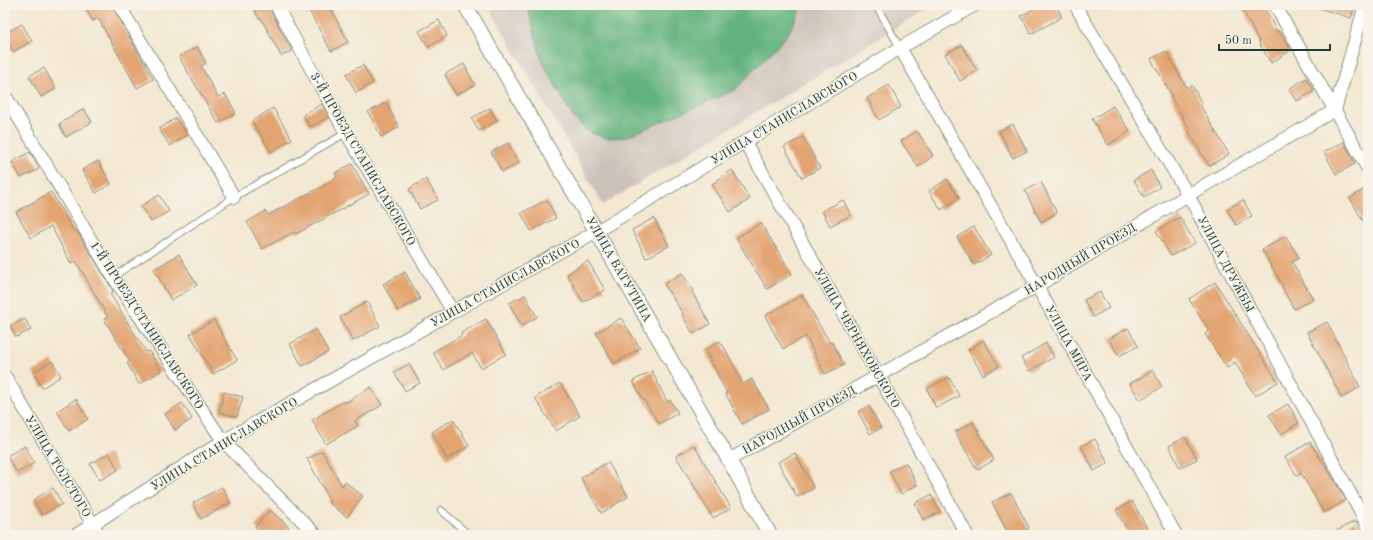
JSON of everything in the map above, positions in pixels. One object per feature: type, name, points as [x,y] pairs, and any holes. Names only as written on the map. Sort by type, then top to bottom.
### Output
[{"type":"street","points":[[119,5],[234,197]]},
{"type":"street","name":"3-Й ПРОЕЗД СТАНИСЛАВСКОГО","points":[[276,5],[346,133],[453,312]]},
{"type":"street","name":"УЛИЦА ВАТУТИНА","points":[[466,5],[729,460],[770,535]]},
{"type":"street","name":"УЛИЦА СТАНИСЛАВСКОГО","points":[[76,535],[223,441],[596,231],[900,48],[975,5]]},
{"type":"street","name":"УЛИЦА ДРУЖБЫ","points":[[1075,5],[1188,195],[1368,526]]},
{"type":"street","points":[[1275,5],[1368,169]]},
{"type":"street","points":[[1335,110],[1365,5]]},
{"type":"street","name":"УЛИЦА МИРА","points":[[900,48],[1037,286],[1176,535]]},
{"type":"street","name":"1-Й ПРОЕЗД СТАНИСЛАВСКОГО","points":[[5,96],[113,277],[223,441],[316,535]]},
{"type":"street","name":"НАРОДНЫЙ ПРОЕЗД","points":[[729,460],[1037,286],[1188,195],[1335,110]]},
{"type":"street","name":"УЛИЦА ЧЕРНЯХОВСКОГО","points":[[744,142],[967,535]]},
{"type":"street","name":"УЛИЦА ТОЛСТОГО","points":[[5,376],[98,535]]},
{"type":"lane","points":[[876,5],[900,48]]},
{"type":"lane","points":[[113,277],[234,197],[346,133]]},
{"type":"lane","points":[[441,510],[469,535]]},
{"type":"shaded area","points":[[488,5],[934,5],[603,205]]},
{"type":"green space","points":[[527,5],[803,5],[788,34],[735,90],[626,137],[605,138],[587,131],[573,117],[542,61]]},
{"type":"building","points":[[83,5],[112,5],[153,79],[137,88],[98,18],[93,21]]},
{"type":"building","points":[[252,5],[268,5],[292,51],[281,56],[261,18],[259,19]]},
{"type":"building","points":[[306,5],[329,5],[348,42],[331,51]]},
{"type":"building","points":[[1041,5],[1056,5],[1062,17],[1031,34],[1021,16]]},
{"type":"building","points":[[1240,5],[1263,5],[1277,32],[1279,31],[1291,50],[1271,63]]},
{"type":"building","points":[[1320,5],[1355,5],[1351,18],[1319,8]]},
{"type":"building","points":[[439,20],[447,36],[428,47],[419,31]]},
{"type":"building","points":[[22,24],[32,41],[13,52],[5,38],[5,33]]},
{"type":"building","points":[[962,45],[977,71],[960,81],[945,54]]},
{"type":"building","points":[[197,47],[206,63],[201,66],[218,97],[225,94],[236,113],[218,123],[179,57]]},
{"type":"building","points":[[1166,51],[1187,88],[1192,85],[1202,104],[1200,105],[1229,154],[1209,166],[1189,132],[1190,131],[1171,97],[1172,96],[1151,59]]},
{"type":"building","points":[[464,64],[475,85],[456,95],[445,74]]},
{"type":"building","points":[[363,65],[373,83],[356,93],[346,74]]},
{"type":"building","points":[[44,68],[56,89],[41,97],[29,76]]},
{"type":"building","points":[[1306,78],[1314,91],[1297,101],[1289,89]]},
{"type":"building","points":[[889,85],[901,107],[879,120],[867,98]]},
{"type":"building","points":[[386,103],[399,127],[381,137],[368,112]]},
{"type":"building","points":[[322,104],[329,117],[310,127],[303,115]]},
{"type":"building","points":[[1113,106],[1130,131],[1108,145],[1092,119]]},
{"type":"building","points":[[273,108],[292,139],[271,152],[252,121]]},
{"type":"building","points":[[490,108],[497,121],[479,131],[472,118]]},
{"type":"building","points":[[84,109],[92,122],[66,137],[59,124]]},
{"type":"building","points":[[176,118],[187,135],[170,146],[159,129]]},
{"type":"building","points":[[1013,124],[1027,151],[1013,158],[999,131]]},
{"type":"building","points":[[917,131],[933,156],[918,167],[901,141]]},
{"type":"building","points":[[803,137],[820,168],[802,178],[784,147]]},
{"type":"building","points":[[1344,142],[1355,164],[1336,174],[1324,152]]},
{"type":"building","points":[[508,143],[519,163],[502,172],[491,152]]},
{"type":"building","points":[[30,152],[39,169],[21,178],[12,162]]},
{"type":"building","points":[[98,161],[111,184],[96,193],[82,170]]},
{"type":"building","points":[[352,164],[369,194],[296,234],[294,232],[262,249],[247,222],[266,211],[268,215],[321,187],[337,177],[335,173]]},
{"type":"building","points":[[732,170],[750,199],[730,212],[712,184]]},
{"type":"building","points":[[1151,170],[1160,187],[1144,197],[1134,180]]},
{"type":"building","points":[[426,179],[438,200],[420,209],[409,189]]},
{"type":"building","points":[[947,179],[959,198],[941,210],[929,191]]},
{"type":"building","points":[[1041,182],[1057,213],[1041,222],[1025,191]]},
{"type":"building","points":[[1368,187],[1368,230],[1350,198]]},
{"type":"building","points":[[51,192],[74,231],[76,229],[111,287],[113,292],[110,294],[146,352],[149,351],[161,371],[139,384],[127,363],[130,362],[104,319],[108,317],[76,261],[71,264],[51,226],[31,238],[16,212]]},
{"type":"building","points":[[159,195],[169,211],[151,222],[141,206]]},
{"type":"building","points":[[547,200],[556,218],[531,231],[521,213]]},
{"type":"building","points":[[843,200],[851,215],[830,226],[822,211]]},
{"type":"building","points":[[1243,200],[1252,216],[1236,225],[1227,209]]},
{"type":"building","points":[[1180,217],[1195,243],[1171,256],[1156,231]]},
{"type":"building","points":[[654,218],[669,246],[646,258],[632,230]]},
{"type":"building","points":[[761,223],[792,274],[767,289],[736,238]]},
{"type":"building","points":[[974,227],[991,255],[974,265],[957,237]]},
{"type":"building","points":[[1286,236],[1299,258],[1292,262],[1313,299],[1294,309],[1282,287],[1283,286],[1262,250]]},
{"type":"building","points":[[179,254],[197,285],[171,300],[154,269]]},
{"type":"building","points":[[588,261],[605,290],[583,302],[567,274]]},
{"type":"building","points":[[405,272],[420,299],[398,311],[383,284]]},
{"type":"building","points":[[682,273],[710,324],[693,334],[682,315],[683,314],[664,284]]},
{"type":"building","points":[[1215,282],[1278,382],[1255,396],[1235,362],[1227,368],[1205,334],[1209,331],[1189,299]]},
{"type":"building","points":[[1100,292],[1109,308],[1093,317],[1084,300]]},
{"type":"building","points":[[525,295],[537,317],[522,326],[509,303]]},
{"type":"building","points":[[802,295],[830,343],[832,342],[844,365],[825,374],[806,336],[783,349],[765,316]]},
{"type":"building","points":[[367,302],[380,326],[353,341],[340,317]]},
{"type":"building","points":[[621,318],[640,348],[614,364],[596,333]]},
{"type":"building","points":[[25,319],[31,330],[16,337],[10,326]]},
{"type":"building","points":[[486,319],[506,354],[481,368],[472,353],[443,370],[433,352],[462,335],[461,333]]},
{"type":"building","points":[[214,320],[237,360],[213,374],[190,334]]},
{"type":"building","points":[[1327,322],[1360,387],[1342,398],[1307,332]]},
{"type":"building","points":[[1128,328],[1138,346],[1119,356],[1109,339]]},
{"type":"building","points":[[316,329],[328,352],[302,366],[290,344]]},
{"type":"building","points":[[983,340],[999,366],[983,375],[968,350]]},
{"type":"building","points":[[720,341],[743,384],[752,379],[769,409],[742,424],[725,393],[727,393],[705,350]]},
{"type":"building","points":[[1046,343],[1054,357],[1029,371],[1021,358]]},
{"type":"building","points":[[52,361],[61,376],[42,388],[33,372]]},
{"type":"building","points":[[409,364],[420,383],[405,391],[394,372]]},
{"type":"building","points":[[1153,370],[1162,387],[1140,400],[1130,384]]},
{"type":"building","points":[[652,371],[667,402],[670,400],[678,413],[659,424],[643,400],[633,381]]},
{"type":"building","points":[[949,377],[959,396],[936,408],[927,389]]},
{"type":"building","points":[[560,383],[580,416],[556,431],[535,398]]},
{"type":"building","points":[[371,387],[382,405],[355,421],[358,426],[326,444],[312,420],[344,401],[345,403]]},
{"type":"building","points":[[224,392],[243,397],[237,417],[219,412]]},
{"type":"building","points":[[76,399],[88,419],[69,431],[57,411]]},
{"type":"building","points":[[182,403],[192,419],[175,430],[165,414]]},
{"type":"building","points":[[1288,404],[1299,423],[1281,434],[1269,415]]},
{"type":"building","points":[[869,406],[881,428],[870,434],[858,412]]},
{"type":"building","points":[[453,419],[469,446],[447,459],[432,432]]},
{"type":"building","points":[[973,422],[994,460],[977,470],[955,432]]},
{"type":"building","points":[[1185,437],[1197,459],[1180,468],[1169,446]]},
{"type":"building","points":[[1095,439],[1108,463],[1094,471],[1081,446]]},
{"type":"building","points":[[1310,442],[1346,500],[1324,513],[1301,473],[1297,476],[1285,457]]},
{"type":"building","points":[[694,445],[731,508],[713,518],[676,456]]},
{"type":"building","points":[[25,446],[34,463],[17,473],[7,456]]},
{"type":"building","points":[[322,451],[342,486],[345,482],[363,496],[347,517],[328,502],[330,500],[307,459]]},
{"type":"building","points":[[109,453],[118,470],[100,480],[90,464]]},
{"type":"building","points":[[795,453],[814,488],[797,497],[778,462]]},
{"type":"building","points":[[608,462],[628,497],[601,513],[581,478]]},
{"type":"building","points":[[906,463],[917,485],[901,494],[889,471]]},
{"type":"building","points":[[222,487],[230,503],[201,519],[193,503]]},
{"type":"building","points":[[53,488],[62,504],[42,515],[33,500]]},
{"type":"building","points":[[1011,493],[1029,528],[1016,535],[1009,535],[992,502]]},
{"type":"building","points":[[931,495],[940,512],[923,520],[915,503]]},
{"type":"building","points":[[1132,501],[1148,530],[1139,535],[1130,535],[1116,510]]},
{"type":"building","points":[[270,510],[289,527],[281,535],[264,535],[255,527]]},
{"type":"building","points":[[1355,521],[1363,535],[1329,535]]}]
